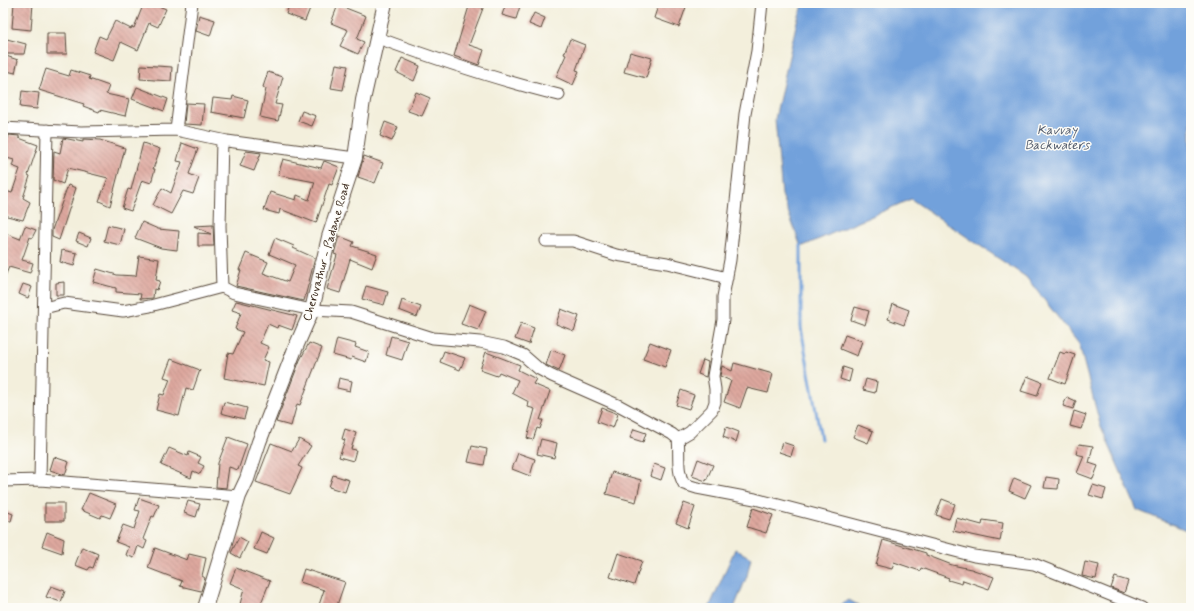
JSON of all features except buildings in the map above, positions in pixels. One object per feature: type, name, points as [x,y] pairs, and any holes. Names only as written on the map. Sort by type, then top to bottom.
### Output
[{"type":"main road","name":"Cheruvathur - Padane Road","points":[[204,608],[239,496],[295,349],[312,310],[329,237],[355,158],[363,100],[385,3]]},
{"type":"street","points":[[176,130],[192,3]]},
{"type":"street","points":[[678,439],[690,432],[712,410],[715,389],[712,376],[724,320],[723,297],[727,278],[745,114],[757,51],[762,3]]},
{"type":"street","points":[[378,38],[511,83],[559,95]]},
{"type":"street","points":[[3,128],[81,132],[176,130],[222,140],[355,158]]},
{"type":"street","points":[[40,480],[47,130]]},
{"type":"street","points":[[222,140],[220,226],[222,287]]},
{"type":"street","points":[[546,241],[573,241],[616,255],[667,263],[727,278]]},
{"type":"street","points":[[44,308],[64,303],[123,311],[222,287],[234,293],[312,310],[351,312],[433,338],[480,342],[523,354],[539,369],[620,406],[678,439]]},
{"type":"street","points":[[678,439],[680,451],[680,477],[684,484],[696,488],[755,499],[974,556],[1034,564],[1142,608]]},
{"type":"street","points":[[3,480],[40,480],[239,496]]},
{"type":"water","name":"Kavvay Backwaters","points":[[804,3],[1191,3],[1191,532],[1137,510],[1100,424],[1079,344],[1026,277],[911,199],[801,247],[782,195],[775,119],[797,21]]},
{"type":"water","points":[[735,549],[751,558],[747,576],[734,608],[709,608]]},
{"type":"water","points":[[849,600],[858,605],[859,608],[835,608]]},
{"type":"waterway","points":[[801,245],[801,328],[821,439]]}]
